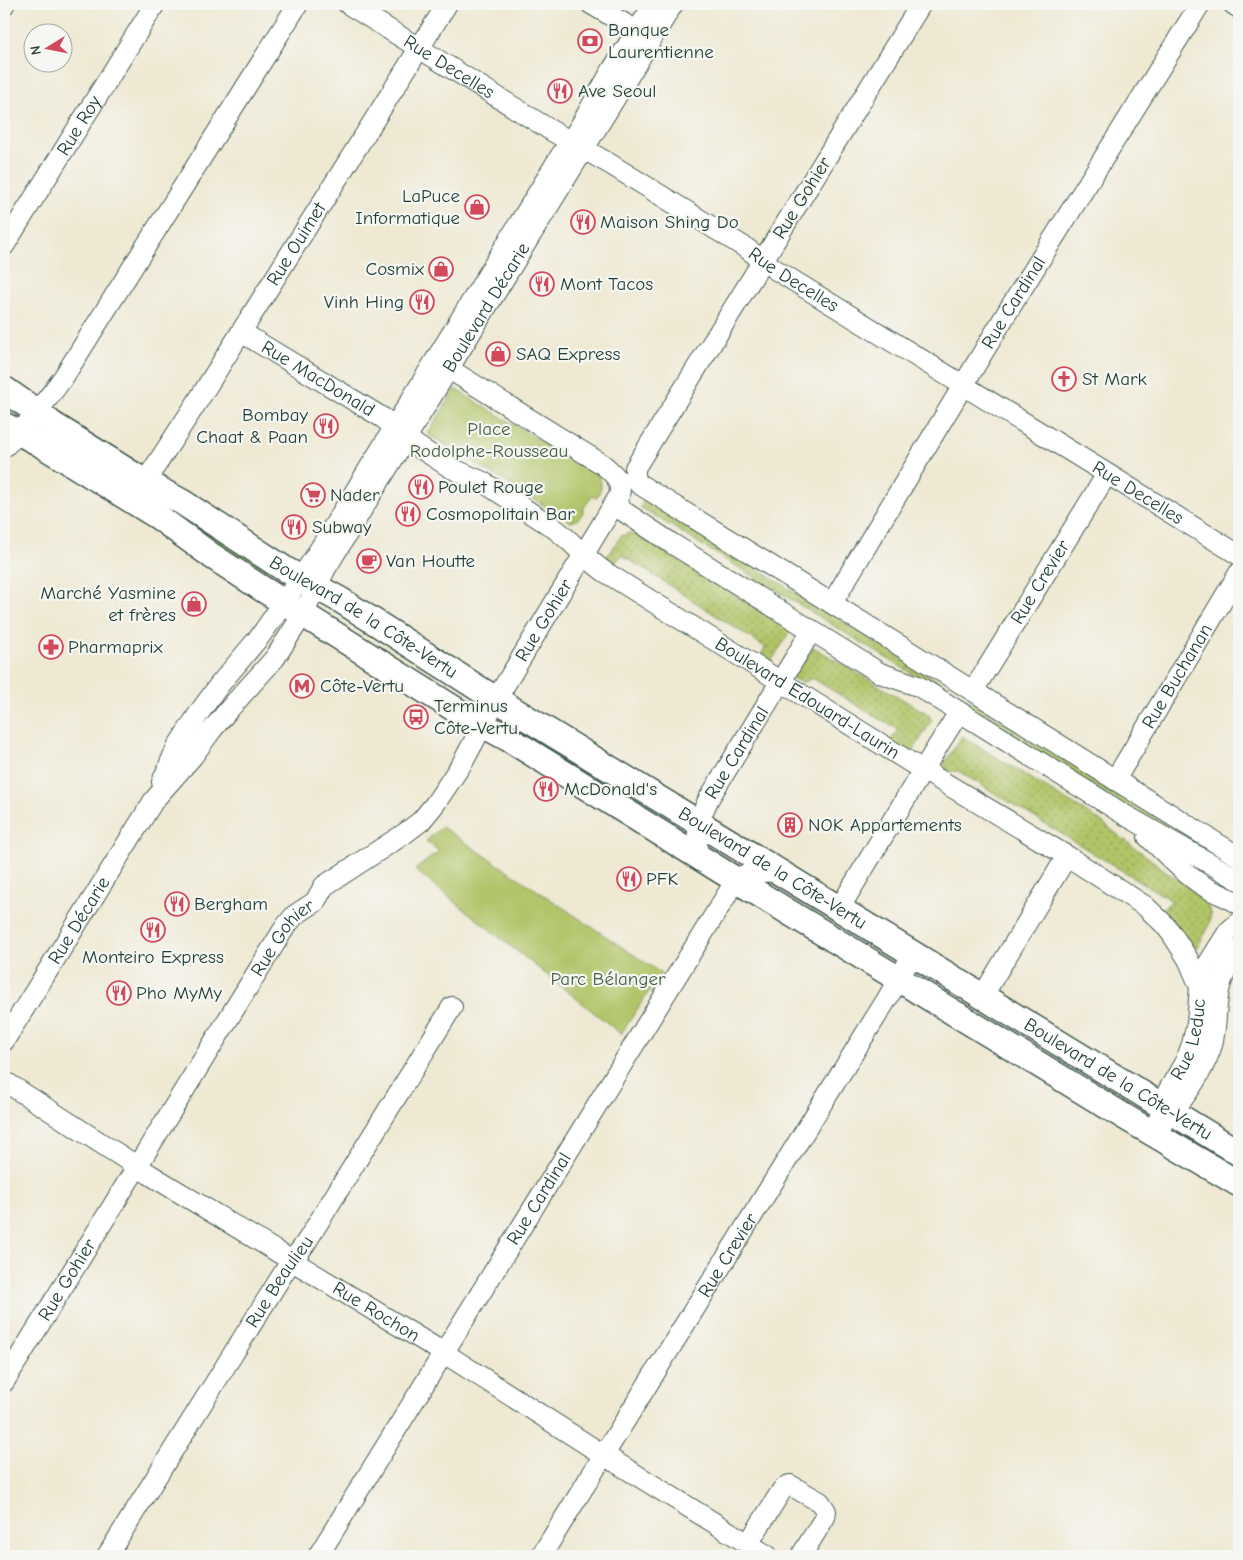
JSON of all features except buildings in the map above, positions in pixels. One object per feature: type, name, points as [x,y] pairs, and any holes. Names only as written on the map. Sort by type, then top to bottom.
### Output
[{"type":"main road","name":"Boulevard de la Côte-Vertu","points":[[4,389],[52,424],[145,482],[182,502],[308,582],[342,601],[839,909],[1239,1153]]},
{"type":"main road","name":"Boulevard de la Côte-Vertu","points":[[9,435],[39,443],[157,516],[212,556],[461,713],[509,739],[736,880],[1239,1184]]},
{"type":"street","name":"Rue Roy","points":[[4,246],[155,4]]},
{"type":"street","points":[[9,435],[38,412],[74,361],[298,4]]},
{"type":"street","name":"Rue Decelles","points":[[348,4],[746,248],[776,270],[1239,555]]},
{"type":"street","name":"Rue Ouimet","points":[[145,482],[242,332],[447,4]]},
{"type":"street","points":[[591,4],[637,31]]},
{"type":"street","name":"Boulevard Décarie","points":[[400,432],[449,369],[577,145],[637,31],[654,4]]},
{"type":"street","name":"Boulevard Décarie","points":[[293,608],[308,582],[326,568],[400,432],[577,145],[673,4]]},
{"type":"street","name":"Rue Gohier","points":[[832,603],[640,484],[635,473],[762,260],[921,4]]},
{"type":"street","name":"Rue Cardinal","points":[[832,603],[1008,311],[1200,4]]},
{"type":"street","points":[[1233,4],[1239,8]]},
{"type":"street","name":"Rue MacDonald","points":[[242,332],[383,418],[400,432]]},
{"type":"street","points":[[449,369],[602,464],[617,478],[620,485],[619,496],[614,505],[680,548],[880,673],[918,686],[1125,816],[1239,880]]},
{"type":"street","name":"Boulevard Edouard-Laurin","points":[[400,432],[451,468],[482,482],[556,529],[584,556],[605,572],[922,770],[1067,856],[1145,906],[1172,934],[1188,958],[1200,987]]},
{"type":"street","name":"Rue Crevier","points":[[973,690],[1107,474]]},
{"type":"street","name":"Rue Gohier","points":[[4,1382],[285,927],[295,915],[315,902],[324,886],[404,834],[425,817],[463,762],[497,698],[614,505]]},
{"type":"street","name":"Rue Buchanan","points":[[1115,780],[1239,573]]},
{"type":"street","points":[[832,603],[1239,857]]},
{"type":"street","name":"Rue Décarie","points":[[4,1040],[154,800],[281,650],[293,608]]},
{"type":"street","name":"Rue Cardinal","points":[[697,855],[696,838],[699,822],[708,800],[812,630]]},
{"type":"street","points":[[839,909],[959,712]]},
{"type":"street","points":[[1125,816],[1190,876],[1211,890],[1239,904]]},
{"type":"street","points":[[982,997],[1067,856]]},
{"type":"street","points":[[736,880],[740,876],[749,874],[779,872]]},
{"type":"street","name":"Rue Cardinal","points":[[318,1556],[736,880]]},
{"type":"street","points":[[1211,890],[1233,927]]},
{"type":"street","name":"Rue Leduc","points":[[1154,1134],[1167,1110],[1170,1085],[1186,1060],[1192,1044],[1197,1023],[1200,987],[1206,967],[1233,927]]},
{"type":"street","name":"Rue Leduc","points":[[1167,1110],[1183,1100],[1207,1058],[1214,1036],[1221,982],[1239,949]]},
{"type":"street","name":"Rue Crevier","points":[[541,1556],[913,954]]},
{"type":"street","name":"Rue Beaulieu","points":[[107,1556],[286,1269],[305,1244],[452,1007]]},
{"type":"street","name":"Rue Rochon","points":[[4,1081],[137,1166],[444,1352],[604,1455],[768,1556]]},
{"type":"street","points":[[748,1544],[782,1490],[790,1486],[820,1502],[826,1511],[825,1517],[801,1556]]},
{"type":"green space","name":"Place Rodolphe-Rousseau","points":[[455,389],[599,476],[601,487],[596,498],[592,496],[582,511],[584,512],[577,520],[571,522],[429,435]]},
{"type":"green space","points":[[154,498],[267,567],[264,574],[207,538]]},
{"type":"green space","points":[[645,499],[1239,868],[1239,877],[1009,733],[640,507]]},
{"type":"green space","points":[[629,533],[637,535],[791,630],[771,662],[767,663],[760,658],[765,647],[622,555],[613,566],[607,559],[607,556],[621,536]]},
{"type":"green space","points":[[813,647],[928,714],[932,720],[910,756],[889,743],[898,730],[812,678],[802,682],[792,678]]},
{"type":"green space","points":[[962,736],[1097,819],[1202,898],[1210,913],[1210,920],[1205,935],[1191,956],[1161,910],[1172,901],[958,771],[948,772],[940,770]]},
{"type":"green space","name":"Parc Bélanger","points":[[442,827],[661,973],[621,1034],[415,870],[439,851],[426,841]]},
{"type":"place","name":"Banque Laurentienne","points":[[590,41]]},
{"type":"place","name":"Ave Seoul","points":[[560,91]]},
{"type":"place","name":"LaPuce Informatique","points":[[477,207]]},
{"type":"place","name":"Maison Shing Do","points":[[583,222]]},
{"type":"place","name":"Cosmix","points":[[441,269]]},
{"type":"place","name":"Mont Tacos","points":[[542,284]]},
{"type":"place","name":"Vinh Hing","points":[[422,302]]},
{"type":"place","name":"SAQ Express","points":[[498,354]]},
{"type":"place","name":"St Mark","points":[[1064,379]]},
{"type":"place","name":"Bombay Chaat & Paan","points":[[326,426]]},
{"type":"place","name":"Poulet Rouge","points":[[421,487]]},
{"type":"place","name":"Nader","points":[[313,495]]},
{"type":"place","name":"Cosmopolitain Bar","points":[[408,514]]},
{"type":"place","name":"Subway","points":[[294,527]]},
{"type":"place","name":"Van Houtte","points":[[369,561]]},
{"type":"place","name":"Marché Yasmine et frères","points":[[194,604]]},
{"type":"place","name":"Pharmaprix","points":[[51,647]]},
{"type":"place","name":"Côte-Vertu","points":[[302,686]]},
{"type":"place","name":"Terminus Côte-Vertu","points":[[416,717]]},
{"type":"place","name":"McDonald's","points":[[546,789]]},
{"type":"place","name":"NOK Appartements","points":[[790,825]]},
{"type":"place","name":"PFK","points":[[629,879]]},
{"type":"place","name":"Bergham","points":[[177,904]]},
{"type":"place","name":"Monteiro Express","points":[[153,930]]},
{"type":"place","name":"Pho MyMy","points":[[119,993]]}]
